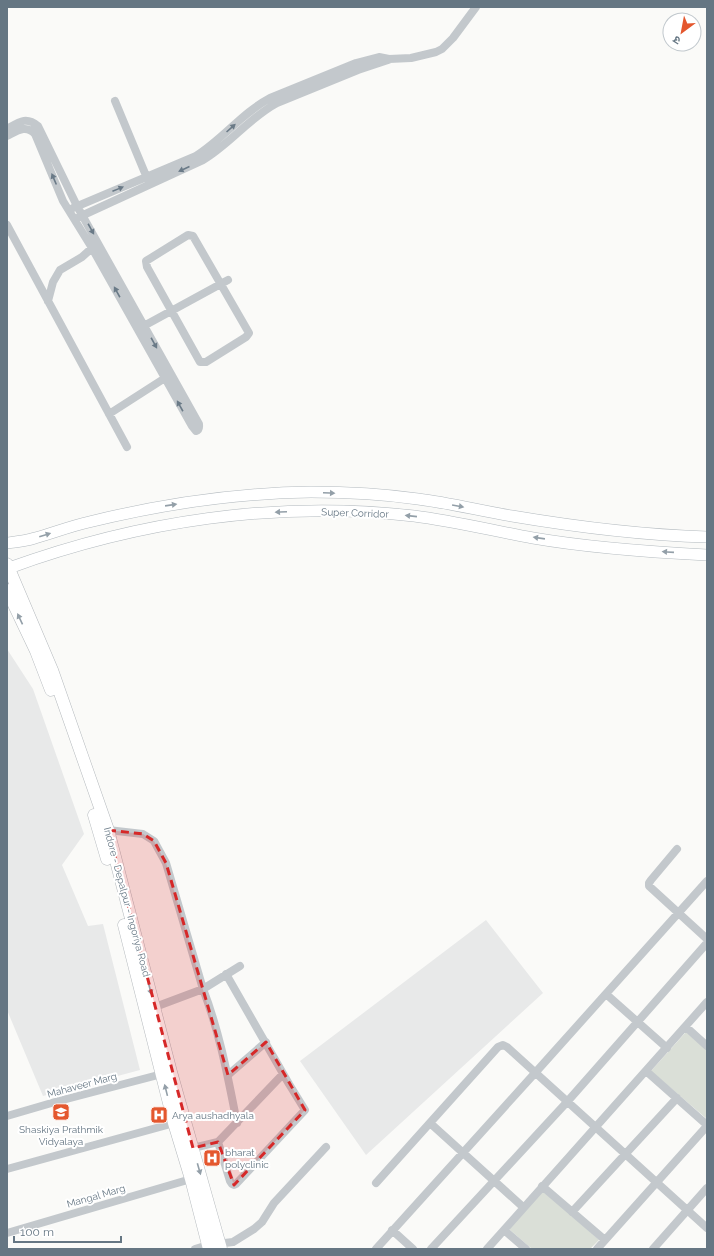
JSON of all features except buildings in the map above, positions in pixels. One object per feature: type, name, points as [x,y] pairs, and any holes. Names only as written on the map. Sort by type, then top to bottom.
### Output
[{"type":"main road","name":"Super Corridor","points":[[7,544],[33,539],[87,522],[168,506],[253,495],[312,492],[374,494],[418,499],[517,517],[585,527],[707,537]]},
{"type":"main road","name":"Super Corridor","points":[[8,567],[64,549],[146,528],[240,514],[301,511],[364,512],[415,516],[535,538],[572,543],[635,550],[707,555]]},
{"type":"main road","name":"Indore - Depalpur - Ingoriya Road","points":[[8,567],[10,585],[54,698],[96,820],[129,942],[162,1074],[179,1121],[193,1148],[214,1247]]},
{"type":"main road","name":"Indore - Depalpur - Ingoriya Road","points":[[10,585],[52,670],[108,830],[171,1072],[179,1121],[192,1179],[214,1247]]},
{"type":"street","points":[[69,210],[196,156],[206,150],[247,113],[270,98],[356,63],[379,57],[389,59],[416,57],[430,54],[442,49],[460,30],[476,7]]},
{"type":"street","points":[[75,219],[203,160],[221,148],[259,114],[277,103],[389,59]]},
{"type":"street","points":[[115,101],[147,178]]},
{"type":"street","points":[[7,129],[27,120],[38,126],[77,206],[141,328],[165,378],[194,430],[198,430],[198,424],[141,328],[63,201],[35,134],[28,129],[22,129],[7,136]]},
{"type":"street","points":[[7,225],[127,447]]},
{"type":"street","points":[[188,235],[193,236],[249,333],[206,362],[200,362],[171,311],[147,267],[146,261],[188,235]]},
{"type":"street","points":[[48,301],[54,282],[60,270],[92,248]]},
{"type":"street","points":[[141,328],[228,280]]},
{"type":"street","points":[[109,414],[165,378]]},
{"type":"street","points":[[108,830],[142,834],[154,841],[166,863],[223,1053],[237,1123]]},
{"type":"street","points":[[677,849],[651,880],[648,886],[707,939]]},
{"type":"street","points":[[376,1249],[707,881]]},
{"type":"street","points":[[431,1249],[567,1102],[707,943]]},
{"type":"street","points":[[155,1007],[203,990],[240,966]]},
{"type":"street","points":[[218,1142],[230,1181],[234,1185],[305,1110],[226,974]]},
{"type":"street","points":[[606,994],[666,1048]]},
{"type":"street","points":[[487,1249],[707,1002]]},
{"type":"street","points":[[686,1026],[707,1046]]},
{"type":"street","points":[[228,1075],[266,1042]]},
{"type":"street","points":[[376,1183],[498,1047],[503,1045],[707,1228]]},
{"type":"street","points":[[597,1249],[707,1126],[646,1071]]},
{"type":"street","name":"Mahaveer Marg","points":[[7,1116],[162,1074]]},
{"type":"street","points":[[193,1148],[218,1142],[283,1074]]},
{"type":"street","points":[[572,1212],[677,1098]]},
{"type":"street","points":[[7,1169],[179,1121]]},
{"type":"street","points":[[430,1122],[523,1207]]},
{"type":"street","points":[[195,1249],[214,1247],[233,1242],[256,1227],[262,1222],[274,1203],[326,1147]]},
{"type":"street","name":"Mangal Marg","points":[[7,1233],[192,1179]]},
{"type":"street","points":[[542,1186],[605,1240]]},
{"type":"street","points":[[653,1249],[707,1188]]},
{"type":"street","points":[[392,1230],[413,1249]]},
{"type":"street","points":[[504,1230],[526,1249]]},
{"type":"highlighted area","points":[[108,830],[143,834],[154,841],[166,863],[228,1075],[266,1042],[305,1110],[234,1185],[218,1142],[193,1148]]},
{"type":"shaded area","points":[[7,649],[33,689],[84,834],[62,865],[88,926],[103,924],[140,1070],[43,1096],[7,1010]]},
{"type":"shaded area","points":[[486,920],[543,993],[366,1155],[300,1061]]},
{"type":"shaded area","points":[[686,1032],[707,1050],[707,1119],[651,1071]]},
{"type":"shaded area","points":[[544,1190],[599,1240],[590,1249],[532,1249],[509,1229]]},
{"type":"place","name":"Shaskiya Prathmik Vidyalaya","points":[[61,1112]]},
{"type":"place","name":"Arya aushadhyala","points":[[159,1115]]},
{"type":"place","name":"bharat polyclinic","points":[[212,1158]]}]
